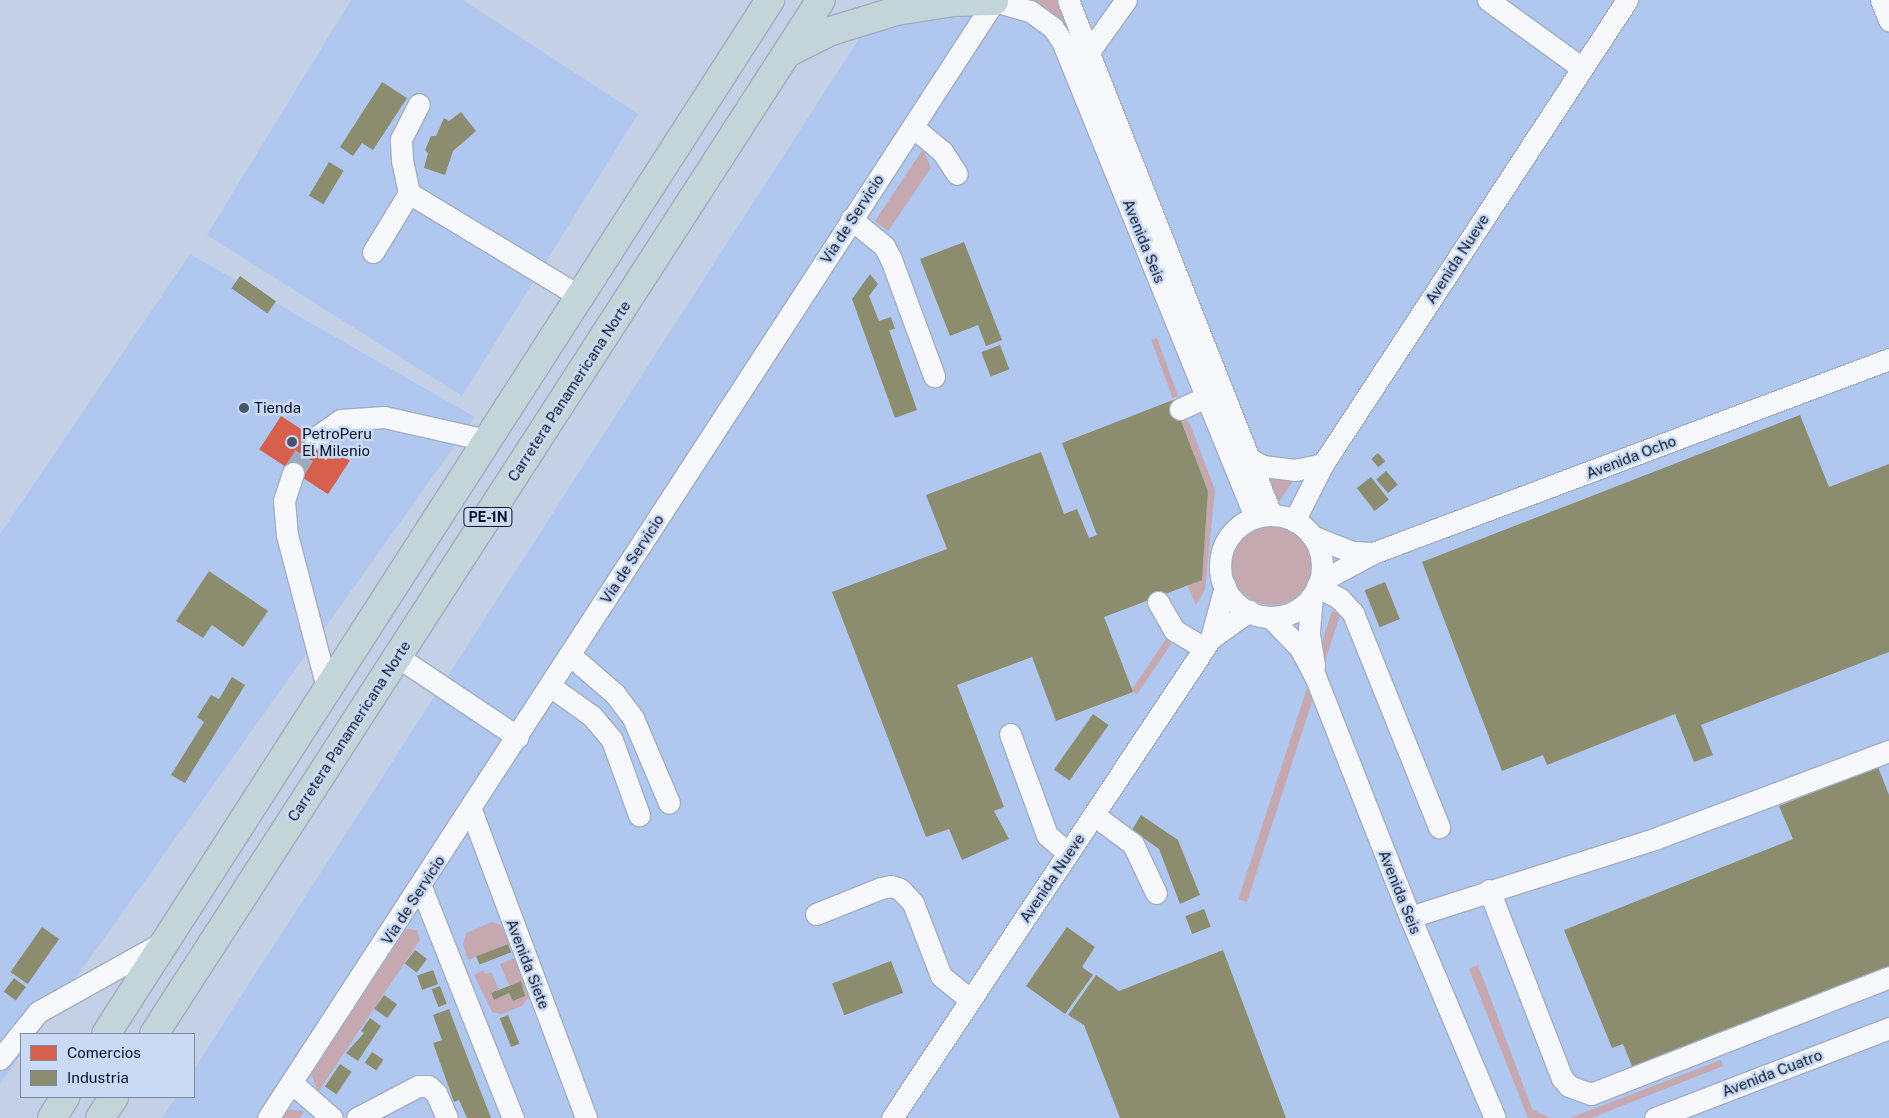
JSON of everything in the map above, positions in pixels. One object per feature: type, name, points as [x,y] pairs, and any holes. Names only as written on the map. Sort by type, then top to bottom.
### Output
[{"type":"highway","name":"PE-1N","points":[[107,1033],[770,0]]},
{"type":"highway","name":"Carretera Panamericana Norte","points":[[155,1033],[821,0]]},
{"type":"highway","points":[[787,53],[831,31],[896,11],[953,2],[995,1]]},
{"type":"highway","points":[[614,241],[652,263]]},
{"type":"highway","points":[[52,1118],[65,1098]]},
{"type":"highway","points":[[100,1118],[113,1098]]},
{"type":"street","name":"Avenida Seis","points":[[1068,0],[1214,394],[1229,449],[1263,516]]},
{"type":"street","points":[[1088,53],[1126,0]]},
{"type":"street","points":[[1488,0],[1582,68]]},
{"type":"street","name":"Avenida Nueve","points":[[1294,521],[1323,464],[1627,0]]},
{"type":"street","points":[[1881,0],[1889,20]]},
{"type":"street","name":"Avenida Seis","points":[[995,1],[1030,11],[1053,28],[1062,41],[1214,394],[1248,459],[1263,516]]},
{"type":"street","name":"Vía de Servicio","points":[[268,1118],[421,887],[851,220],[995,1]]},
{"type":"street","points":[[373,252],[409,193],[402,160],[402,140],[419,104]]},
{"type":"street","points":[[913,127],[942,151],[957,174]]},
{"type":"street","points":[[409,193],[579,296]]},
{"type":"street","points":[[851,220],[884,246],[891,259],[934,376]]},
{"type":"street","name":"Avenida Ocho","points":[[1316,588],[1373,553],[1889,359]]},
{"type":"street","points":[[1180,409],[1214,394]]},
{"type":"street","points":[[314,438],[341,420],[384,417],[486,440]]},
{"type":"street","points":[[1229,449],[1263,466],[1295,470],[1323,464]]},
{"type":"street","points":[[293,472],[284,501],[287,535],[328,688]]},
{"type":"street","points":[[1263,516],[1294,521],[1312,536],[1319,550],[1316,588],[1293,611],[1270,617],[1249,611],[1229,595],[1225,586],[1220,565],[1222,549],[1241,524],[1263,516]]},
{"type":"street","name":"Avenida Ocho","points":[[1312,536],[1352,552],[1373,553]]},
{"type":"street","name":"Avenida Nueve","points":[[892,1118],[1208,643],[1225,586]]},
{"type":"street","name":"Avenida Seis","points":[[1315,676],[1310,634],[1316,588]]},
{"type":"street","points":[[1316,588],[1340,599],[1353,613],[1439,827]]},
{"type":"street","points":[[1158,602],[1174,630],[1208,643]]},
{"type":"street","name":"Avenida Nueve","points":[[1208,643],[1249,611]]},
{"type":"street","name":"Avenida Seis","points":[[1270,617],[1300,648],[1315,676],[1490,1115]]},
{"type":"street","points":[[570,655],[615,694],[633,718],[669,803]]},
{"type":"street","points":[[398,657],[518,737]]},
{"type":"street","points":[[550,686],[579,704],[612,740],[639,816]]},
{"type":"street","points":[[1010,734],[1047,836],[1068,852]]},
{"type":"street","points":[[1410,917],[1489,890],[1657,838],[1889,750]]},
{"type":"street","name":"Avenida Siete","points":[[471,810],[586,1118]]},
{"type":"street","points":[[1094,814],[1133,844],[1156,893]]},
{"type":"street","points":[[816,914],[881,888],[891,886],[900,889],[913,903],[941,976],[970,1000]]},
{"type":"street","points":[[421,887],[513,1118]]},
{"type":"street","points":[[1489,890],[1562,1078],[1569,1086],[1586,1093],[1592,1094],[1889,977]]},
{"type":"street","points":[[21,1033],[38,1012],[165,942]]},
{"type":"street","name":"Avenida Cuatro","points":[[1655,1118],[1889,1028]]},
{"type":"street","points":[[0,1059],[20,1034]]},
{"type":"street","points":[[292,1083],[332,1118]]},
{"type":"street","points":[[356,1118],[418,1086],[428,1086],[436,1093],[447,1118]]},
{"type":"shaded area","points":[[351,0],[463,0],[638,114],[462,396],[207,235]]},
{"type":"shaded area","points":[[884,0],[1889,0],[1889,1118],[162,1118],[175,1098],[195,1098],[195,1067]]},
{"type":"shaded area","points":[[1034,0],[1060,0],[1075,40],[1059,20]]},
{"type":"shaded area","points":[[923,149],[931,168],[888,231],[875,221]]},
{"type":"shaded area","points":[[190,254],[475,417],[37,1033],[20,1033],[20,1055],[0,1084],[0,534]]},
{"type":"shaded area","points":[[1157,338],[1178,396],[1173,398],[1151,340]]},
{"type":"shaded area","points":[[1184,419],[1190,424],[1215,490],[1205,590],[1196,605],[1187,585],[1202,579],[1208,491],[1181,420]]},
{"type":"shaded area","points":[[1266,477],[1293,481],[1278,503],[1276,503]]},
{"type":"shaded area","points":[[1272,523],[1288,526],[1301,535],[1310,548],[1313,564],[1310,580],[1301,593],[1288,602],[1272,605],[1256,602],[1243,593],[1234,580],[1231,564],[1234,548],[1243,535],[1256,526]]},
{"type":"shaded area","points":[[1332,611],[1341,614],[1247,902],[1238,899]]},
{"type":"shaded area","points":[[1166,639],[1172,643],[1137,694],[1131,690]]},
{"type":"shaded area","points":[[492,922],[501,925],[509,943],[468,960],[463,945],[466,933]]},
{"type":"shaded area","points":[[406,929],[417,930],[420,940],[318,1092],[311,1074]]},
{"type":"shaded area","points":[[516,957],[530,993],[528,998],[522,1006],[502,1014],[492,1012],[474,975],[483,970],[485,974],[491,972],[499,989],[491,993],[494,999],[509,993],[513,1001],[525,996],[521,981],[509,985],[500,964]]},
{"type":"shaded area","points":[[1478,965],[1532,1109],[1550,1118],[1528,1118],[1469,969]]},
{"type":"shaded area","points":[[1721,1060],[1723,1066],[1591,1118],[1570,1118]]},
{"type":"shaded area","points":[[288,1110],[304,1111],[300,1118],[281,1118]]},
{"type":"building: Comercios","points":[[281,416],[350,461],[328,494],[259,450]]},
{"type":"building: Industria","points":[[382,82],[407,98],[373,150],[362,143],[353,156],[340,147]]},
{"type":"building: Industria","points":[[461,112],[476,131],[453,151],[445,175],[424,168],[428,153],[425,150],[431,136],[436,136],[444,118],[449,121]]},
{"type":"building: Industria","points":[[329,162],[344,171],[323,204],[309,195]]},
{"type":"building: Industria","points":[[964,242],[1002,340],[986,346],[978,325],[950,336],[920,259]]},
{"type":"building: Industria","points":[[870,274],[878,284],[869,296],[879,321],[891,317],[895,329],[889,330],[917,410],[895,418],[852,299]]},
{"type":"building: Industria","points":[[240,276],[276,301],[267,314],[231,288]]},
{"type":"building: Industria","points":[[1000,345],[1009,369],[991,376],[981,352]]},
{"type":"building: Industria","points":[[1173,400],[1208,491],[1202,580],[1104,617],[1133,692],[1056,721],[1032,657],[957,685],[1004,807],[994,811],[1009,839],[962,860],[949,829],[926,837],[832,592],[947,549],[926,495],[1041,452],[1064,514],[1077,509],[1089,538],[1097,535],[1062,443]]},
{"type":"building: Industria","points":[[1800,415],[1829,487],[1889,464],[1889,652],[1701,725],[1713,755],[1694,762],[1675,714],[1547,765],[1543,755],[1502,771],[1422,562]]},
{"type":"building: Industria","points":[[1378,453],[1385,461],[1378,467],[1371,459]]},
{"type":"building: Industria","points":[[1386,471],[1398,485],[1388,493],[1376,480]]},
{"type":"building: Industria","points":[[1371,477],[1389,500],[1375,511],[1357,488]]},
{"type":"building: Industria","points":[[209,571],[268,611],[243,647],[212,625],[203,638],[176,621]]},
{"type":"building: Industria","points":[[1385,582],[1400,619],[1380,627],[1365,590]]},
{"type":"building: Industria","points":[[232,677],[245,685],[185,783],[171,775],[204,722],[197,717],[211,695],[219,699]]},
{"type":"building: Industria","points":[[1093,714],[1109,725],[1070,781],[1054,770]]},
{"type":"building: Industria","points":[[1878,767],[1889,795],[1889,969],[1634,1071],[1623,1044],[1612,1048],[1564,930],[1793,839],[1779,806]]},
{"type":"building: Industria","points":[[1141,815],[1178,840],[1200,895],[1180,904],[1159,849],[1132,830]]},
{"type":"building: Industria","points":[[1204,909],[1211,927],[1192,934],[1185,916]]},
{"type":"building: Industria","points":[[42,927],[59,939],[28,984],[10,972]]},
{"type":"building: Industria","points":[[1067,927],[1095,947],[1082,967],[1093,975],[1065,1014],[1026,986]]},
{"type":"building: Industria","points":[[508,944],[511,952],[479,965],[476,956]]},
{"type":"building: Industria","points":[[415,950],[427,959],[417,973],[405,964]]},
{"type":"building: Industria","points":[[1223,950],[1286,1118],[1120,1118],[1084,1025],[1068,1015],[1096,975],[1119,991]]},
{"type":"building: Industria","points":[[891,961],[903,993],[844,1015],[832,984]]},
{"type":"building: Industria","points":[[433,970],[438,984],[422,990],[417,976]]},
{"type":"building: Industria","points":[[14,978],[26,987],[16,1001],[4,992]]},
{"type":"building: Industria","points":[[521,981],[525,996],[513,1001],[509,993],[494,1000],[491,993]]},
{"type":"building: Industria","points":[[440,986],[447,1004],[438,1007],[432,989]]},
{"type":"building: Industria","points":[[384,995],[397,1004],[387,1018],[374,1009]]},
{"type":"building: Industria","points":[[449,1009],[491,1118],[467,1118],[459,1100],[454,1102],[433,1043],[442,1040],[433,1015]]},
{"type":"building: Industria","points":[[508,1015],[520,1044],[511,1047],[500,1018]]},
{"type":"building: Industria","points":[[370,1018],[381,1026],[358,1061],[346,1053],[364,1033],[361,1031]]},
{"type":"building: Industria","points":[[372,1052],[384,1060],[376,1071],[365,1063]]},
{"type":"building: Industria","points":[[340,1064],[352,1072],[337,1094],[325,1086]]},
{"type":"tunnel","points":[[293,473],[315,438]]},
{"type":"place","name":"Tienda","points":[[244,408]]},
{"type":"place","name":"PetroPeru El Milenio","points":[[292,442]]}]
